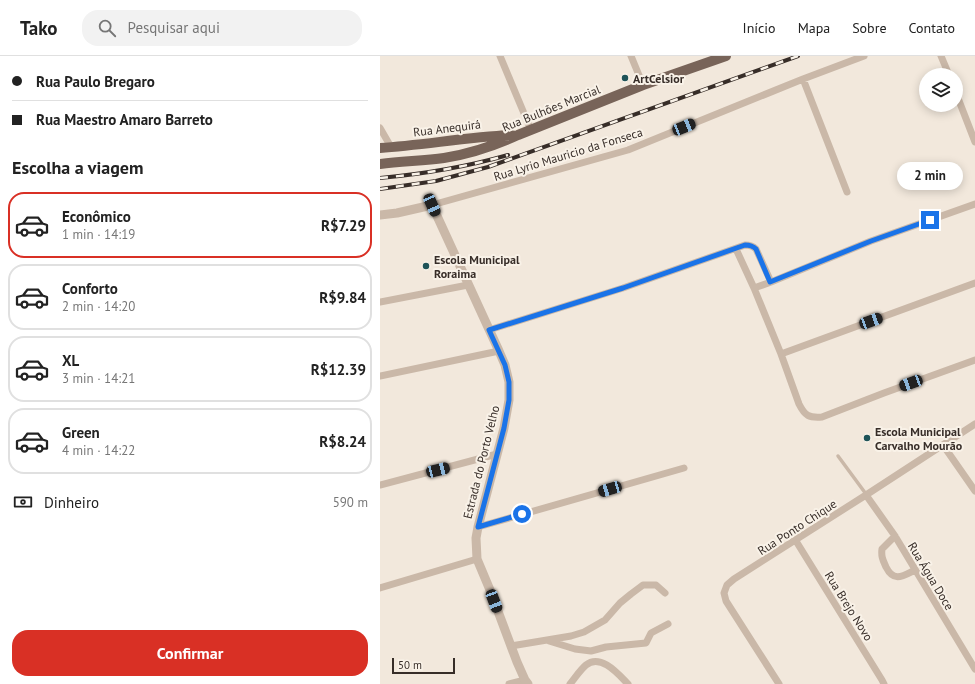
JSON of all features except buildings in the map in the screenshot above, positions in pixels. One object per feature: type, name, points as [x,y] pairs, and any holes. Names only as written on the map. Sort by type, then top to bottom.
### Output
[{"type":"main road","name":"Rua Bulhões Marcial","points":[[380,164],[444,158],[466,154],[498,144],[643,85],[726,56]]},
{"type":"main road","name":"Rua Anequirá","points":[[380,148],[489,136],[518,135]]},
{"type":"street","points":[[500,56],[531,130]]},
{"type":"street","points":[[631,56],[643,85]]},
{"type":"street","name":"Rua Lyrio Mauricio da Fonseca","points":[[432,205],[628,150],[803,79],[864,56]]},
{"type":"street","points":[[941,56],[946,68]]},
{"type":"street","points":[[803,79],[847,192]]},
{"type":"street","points":[[963,110],[975,142]]},
{"type":"street","points":[[968,122],[975,131]]},
{"type":"street","points":[[380,128],[391,147]]},
{"type":"street","points":[[754,288],[871,241],[975,204]]},
{"type":"street","points":[[380,215],[397,213],[432,205]]},
{"type":"street","name":"Estrada do Porto Velho","points":[[432,205],[499,351],[505,365],[509,382],[509,400],[504,428],[478,527],[476,546],[477,560],[526,682]]},
{"type":"street","points":[[489,330],[623,288],[745,245],[754,247],[770,282]]},
{"type":"street","points":[[736,249],[781,354],[798,404],[802,412],[807,416],[822,417],[884,392],[975,360]]},
{"type":"street","points":[[781,354],[975,283]]},
{"type":"street","points":[[380,302],[468,285]]},
{"type":"street","points":[[380,376],[499,351]]},
{"type":"street","name":"Rua Ponto Chique","points":[[778,684],[726,601],[724,592],[727,585],[734,579],[796,541],[975,424]]},
{"type":"street","points":[[943,445],[975,492]]},
{"type":"street","points":[[380,485],[497,454]]},
{"type":"street","points":[[478,527],[684,468]]},
{"type":"street","name":"Rua Água Doce","points":[[866,495],[895,536],[975,669]]},
{"type":"street","points":[[895,536],[882,549],[881,556],[889,573],[892,576],[902,577],[915,570]]},
{"type":"street","name":"Rua Brejo Novo","points":[[796,541],[884,684]]},
{"type":"street","points":[[380,588],[477,560]]},
{"type":"street","points":[[511,646],[578,634],[605,620],[620,603],[643,585],[656,585],[666,593]]},
{"type":"street","points":[[547,640],[575,649],[591,651],[606,647],[646,643],[651,633],[668,624]]},
{"type":"street","points":[[570,684],[586,665],[592,662],[606,664],[628,684]]},
{"type":"street","points":[[509,684],[526,682]]},
{"type":"lane","points":[[838,456],[866,495]]},
{"type":"railway","points":[[380,189],[436,181],[488,167],[798,56]]},
{"type":"railway","points":[[380,178],[444,170],[508,155]]},
{"type":"place","name":"ArtCelsior","points":[[625,78]]},
{"type":"place","name":"Escola Municipal Roraima","points":[[426,266]]},
{"type":"place","name":"Escola Municipal Carvalho Mourão","points":[[867,438]]},
{"type":"route","points":[[522,514],[478,527],[504,428],[509,400],[509,382],[505,365],[489,330],[623,288],[745,245],[750,245],[756,249],[770,282],[871,241],[930,220]]}]
